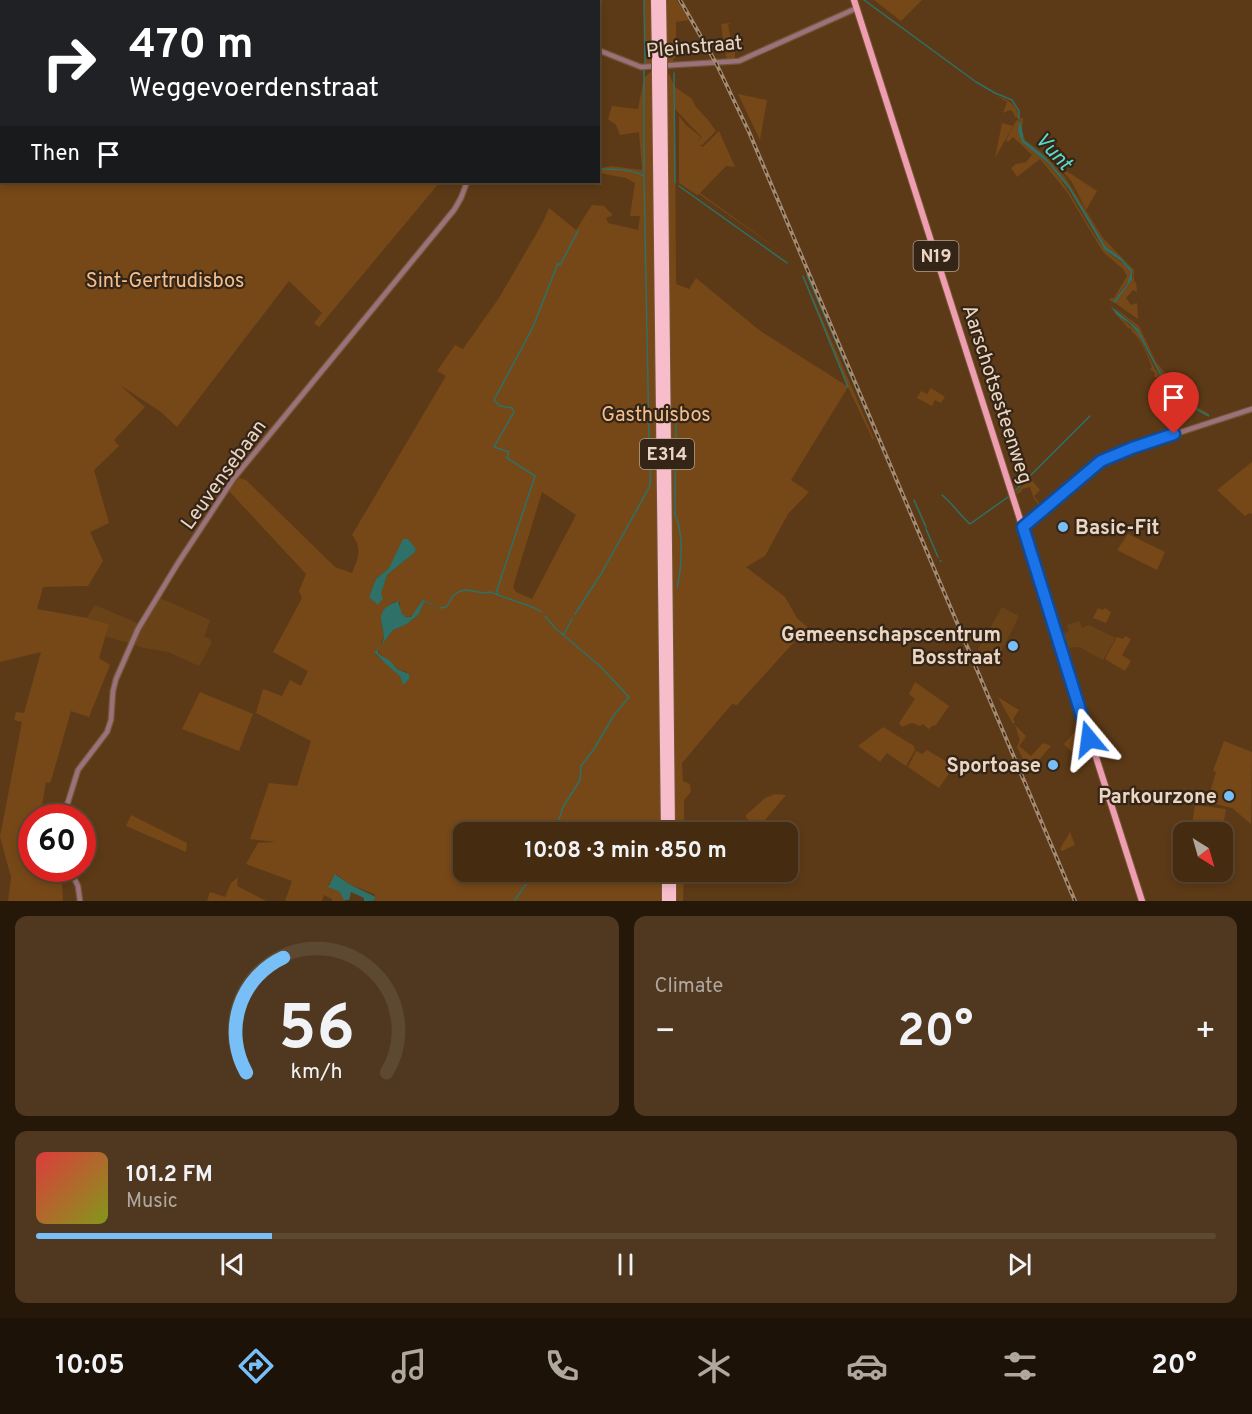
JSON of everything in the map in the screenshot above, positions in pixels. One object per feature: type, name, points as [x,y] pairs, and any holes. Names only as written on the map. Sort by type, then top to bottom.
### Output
[{"type":"highway","name":"E314","points":[[656,0],[660,59]]},
{"type":"highway","name":"E314","points":[[662,0],[660,75],[665,822]]},
{"type":"highway","name":"E314","points":[[660,75],[671,822]]},
{"type":"highway","points":[[666,882],[666,901]]},
{"type":"highway","points":[[672,882],[672,901]]},
{"type":"main road","name":"Aarschotsesteenweg","points":[[855,0],[1142,901]]},
{"type":"street","name":"Pleinstraat","points":[[600,51],[639,67],[739,61],[857,8]]},
{"type":"street","name":"Leuvensebaan","points":[[67,804],[78,770],[101,742],[109,728],[116,679],[138,628],[178,563],[234,478],[449,217],[458,204],[467,183]]},
{"type":"street","points":[[1023,527],[1106,459],[1132,448],[1252,409]]},
{"type":"street","points":[[76,882],[80,901]]},
{"type":"shaded area","points":[[160,598],[210,620],[204,637],[210,639],[212,643],[199,666],[168,652],[144,648],[105,636],[109,624],[87,618],[95,605],[142,625]]},
{"type":"shaded area","points":[[1002,607],[1019,616],[997,660],[978,649]]},
{"type":"shaded area","points":[[1080,621],[1082,628],[1089,625],[1116,638],[1103,660],[1079,647],[1068,648],[1063,634],[1069,631],[1067,625]]},
{"type":"green space","points":[[644,0],[651,0],[652,64],[646,65],[645,61]]},
{"type":"green space","points":[[666,0],[677,0],[689,20],[676,22],[676,57],[673,62],[667,62]]},
{"type":"green space","points":[[874,0],[922,0],[901,21]]},
{"type":"green space","points":[[730,23],[728,25],[735,59],[729,60],[725,55],[727,53],[721,24]]},
{"type":"green space","name":"Gasthuisbos","points":[[650,72],[669,74],[675,87],[691,98],[716,131],[702,145],[699,145],[703,147],[719,131],[735,167],[726,166],[700,193],[790,258],[699,194],[697,195],[679,183],[679,116],[701,137],[697,142],[702,137],[675,109],[676,284],[689,289],[696,278],[759,330],[847,386],[804,276],[874,439],[848,387],[791,480],[809,492],[788,514],[765,556],[746,567],[785,597],[797,618],[815,634],[795,641],[737,705],[732,704],[682,763],[683,781],[690,784],[691,792],[684,800],[684,822],[453,822],[453,882],[684,882],[683,901],[373,901],[376,897],[374,894],[349,884],[336,874],[328,885],[340,892],[346,901],[332,901],[324,895],[322,901],[285,901],[292,881],[246,864],[258,843],[276,842],[250,839],[269,783],[297,786],[311,741],[256,713],[263,689],[282,696],[290,680],[301,686],[308,671],[273,652],[302,598],[299,591],[306,574],[229,491],[239,478],[246,480],[335,567],[352,573],[358,558],[358,549],[352,535],[446,376],[437,371],[455,345],[463,349],[499,298],[549,208],[576,230],[592,205],[604,206],[613,215],[606,218],[608,223],[638,230],[640,216],[630,216],[635,183],[626,178],[600,173],[600,158],[602,168],[611,166],[642,170],[639,132],[620,135],[616,125],[608,119],[612,106],[638,109],[644,78]],"holes":[[[542,492],[576,515],[532,599],[516,592],[513,587]],[[397,553],[414,553],[387,575],[381,594],[369,597],[376,579],[389,568]],[[423,600],[440,608],[424,602],[419,614],[407,624],[393,630],[380,647],[384,636],[381,623],[390,605],[395,601],[400,603],[400,612],[403,616],[409,617],[415,614]],[[379,650],[378,654],[397,669],[407,672],[403,684],[399,674],[374,652]]]},
{"type":"green space","points":[[738,94],[767,100],[760,140]]},
{"type":"green space","points":[[997,96],[1012,103],[1019,118],[1015,117],[1010,110],[1003,113],[1007,102]]},
{"type":"green space","points":[[1019,119],[1023,141],[1055,173],[1104,248],[1131,272],[1130,279],[1113,302],[1109,300],[1114,298],[1127,276],[1123,269],[1103,252],[1067,192],[1040,159],[1017,177],[1011,168],[1016,164],[1026,162],[1032,155],[1013,137],[1008,142],[1006,140]]},
{"type":"green space","points":[[1002,123],[1013,126],[995,158]]},
{"type":"green space","points":[[1022,132],[1025,140],[1045,155],[1065,177],[1103,238],[1134,270],[1137,292],[1133,290],[1126,298],[1131,305],[1137,303],[1138,319],[1115,303],[1133,277],[1132,270],[1106,247],[1070,187],[1043,155],[1024,140]]},
{"type":"green space","points":[[1065,170],[1097,191],[1086,210],[1072,182],[1063,172]]},
{"type":"green space","name":"Sint-Gertrudisbos","points":[[0,183],[439,183],[319,327],[314,323],[322,313],[289,281],[177,427],[161,412],[120,385],[145,407],[114,440],[119,446],[94,470],[109,523],[90,532],[103,561],[88,586],[43,587],[37,609],[109,624],[99,658],[110,665],[89,717],[71,711],[51,781],[46,782],[42,804],[18,804],[18,882],[62,883],[63,901],[8,901],[11,877],[0,837],[22,722],[14,720],[16,712],[24,713],[41,652],[0,662]]},
{"type":"green space","points":[[1109,306],[1138,333],[1155,369],[1185,402],[1154,376],[1155,373],[1150,369],[1152,367],[1146,352],[1136,335]]},
{"type":"green space","points":[[1115,308],[1139,326],[1156,362],[1195,406],[1210,416],[1192,406],[1159,370],[1138,329]]},
{"type":"green space","points":[[931,388],[945,397],[941,403],[935,400],[932,406],[917,398],[921,391],[927,394]]},
{"type":"green space","points":[[1252,462],[1252,514],[1245,516],[1217,490]]},
{"type":"green space","points":[[1030,478],[1040,490],[1034,496],[1040,505],[1043,502],[1046,505],[1035,514],[1033,511],[1039,505],[1034,499],[1030,487],[1022,489],[1017,494],[1016,492]]},
{"type":"green space","points":[[1128,534],[1165,552],[1157,570],[1117,550]]},
{"type":"green space","points":[[1098,608],[1103,610],[1105,608],[1111,612],[1106,623],[1093,618]]},
{"type":"green space","points":[[1125,636],[1131,639],[1122,655],[1131,661],[1125,671],[1105,659],[1117,637],[1123,639]]},
{"type":"green space","points":[[915,682],[949,706],[936,725],[929,729],[923,724],[920,726],[912,723],[902,727],[899,723],[915,699],[909,694]]},
{"type":"green space","points":[[200,692],[253,714],[239,751],[182,729]]},
{"type":"green space","points":[[998,697],[1019,710],[1013,719],[1015,722],[1013,724]]},
{"type":"green space","points":[[1015,725],[1026,736],[1021,740],[1026,737],[1019,746],[1031,756],[1043,743],[1051,746],[1029,771],[1017,747],[1020,740]]},
{"type":"green space","points":[[883,727],[914,746],[915,750],[906,766],[887,753],[880,762],[858,746]]},
{"type":"green space","points":[[1077,729],[1085,736],[1088,747],[1080,760],[1064,744]]},
{"type":"green space","points":[[1224,741],[1252,752],[1251,824],[1232,808],[1207,802],[1216,772],[1213,771]]},
{"type":"green space","points":[[927,750],[954,766],[939,788],[908,767],[916,751],[922,754]]},
{"type":"green space","points":[[775,794],[786,795],[763,822],[752,822],[746,818],[746,815],[765,798]]},
{"type":"green space","points":[[1195,805],[1226,809],[1224,822],[1192,822]]},
{"type":"green space","points":[[131,815],[187,843],[186,852],[126,826]]},
{"type":"green space","points":[[1070,832],[1075,845],[1062,851],[1060,849]]},
{"type":"green space","points":[[238,877],[237,886],[266,901],[207,901],[210,892],[225,897],[231,883]]},
{"type":"water","points":[[1020,119],[1024,140],[1043,155],[1058,172],[1070,187],[1106,247],[1132,270],[1132,279],[1115,303],[1113,302],[1127,284],[1131,272],[1121,261],[1105,250],[1069,189],[1048,163],[1022,142],[1018,131]]},
{"type":"water","points":[[1111,306],[1138,329],[1159,370],[1192,406],[1209,417],[1190,407],[1161,377],[1138,333],[1117,315]]},
{"type":"water","points":[[403,539],[408,539],[416,549],[387,575],[381,594],[383,598],[378,605],[369,597],[376,579],[389,568]]},
{"type":"water","points":[[423,600],[440,608],[424,602],[419,614],[407,624],[393,630],[381,646],[384,639],[382,612],[398,601],[402,614],[411,617]]},
{"type":"water","points":[[381,646],[378,654],[389,660],[397,669],[409,674],[409,679],[403,685],[400,676],[374,652]]},
{"type":"water","points":[[335,874],[349,884],[376,897],[373,901],[364,901],[364,898],[351,892],[349,900],[344,900],[340,892],[328,887]]},
{"type":"waterway","points":[[644,0],[645,65]]},
{"type":"waterway","name":"Vunt","points":[[864,0],[976,82],[1012,100],[1019,111],[1019,119]]},
{"type":"waterway","points":[[644,70],[644,174]]},
{"type":"waterway","points":[[674,73],[675,183]]},
{"type":"waterway","points":[[575,614],[601,574],[650,486],[644,176],[616,169],[600,169]]},
{"type":"waterway","points":[[679,186],[787,263]]},
{"type":"waterway","points":[[541,612],[498,595],[497,590],[535,476],[507,458],[509,452],[494,447],[514,412],[512,408],[500,406],[494,400],[533,327],[558,263],[560,265],[578,231]]},
{"type":"waterway","points":[[807,275],[870,421]]},
{"type":"waterway","points":[[803,276],[848,387]]},
{"type":"waterway","points":[[1016,490],[1090,416]]},
{"type":"waterway","points":[[676,417],[675,515],[680,531],[681,551],[677,587]]},
{"type":"waterway","points":[[942,495],[970,524],[1008,497]]},
{"type":"waterway","points":[[914,500],[926,527]]},
{"type":"waterway","points":[[926,529],[938,557]]},
{"type":"waterway","points":[[440,608],[446,607],[454,595],[463,590],[491,592],[498,595]]},
{"type":"waterway","points":[[545,616],[555,628],[600,666],[629,697],[614,715],[581,766],[580,780],[563,807],[558,822]]},
{"type":"waterway","points":[[564,634],[572,619]]},
{"type":"waterway","points":[[514,901],[528,882]]},
{"type":"railway","points":[[680,0],[716,63],[749,132],[1075,901]]},
{"type":"place","name":"Basic-Fit","points":[[1063,527]]},
{"type":"place","name":"Gemeenschapscentrum Bosstraat","points":[[1013,646]]},
{"type":"place","name":"Sportoase","points":[[1053,765]]},
{"type":"place","name":"Parkourzone","points":[[1229,796]]},
{"type":"route","points":[[1089,739],[1023,527],[1101,461],[1174,434]]}]
